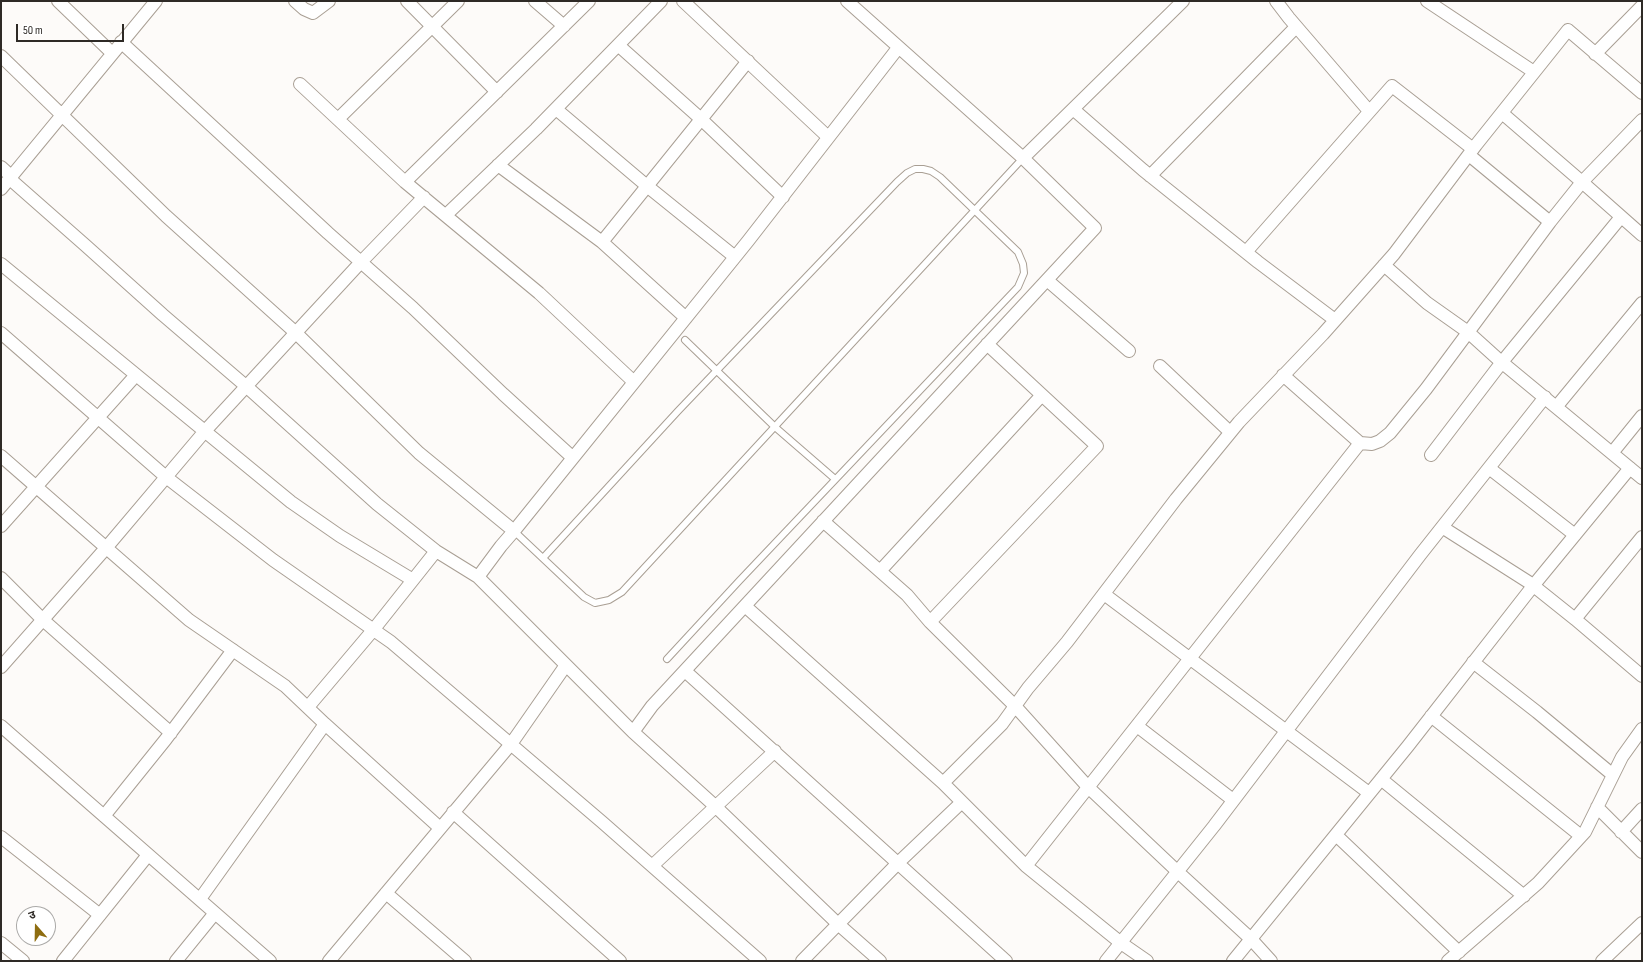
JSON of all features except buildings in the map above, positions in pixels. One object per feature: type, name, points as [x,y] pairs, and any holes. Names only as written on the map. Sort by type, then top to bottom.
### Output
[{"type":"street","points":[[58,1],[112,53]]},
{"type":"street","points":[[1,189],[156,1]]},
{"type":"street","points":[[295,1],[304,9],[313,13],[329,1]]},
{"type":"street","points":[[407,1],[497,92]]},
{"type":"street","points":[[338,119],[458,1]]},
{"type":"street","points":[[535,1],[564,26]]},
{"type":"street","points":[[405,182],[589,1]]},
{"type":"street","points":[[446,215],[498,166],[661,1]]},
{"type":"street","points":[[683,1],[828,137]]},
{"type":"street","points":[[633,732],[652,706],[1095,228],[1023,158],[847,1]]},
{"type":"street","points":[[1023,158],[1183,1]]},
{"type":"street","points":[[1276,1],[1296,27],[1370,111]]},
{"type":"street","points":[[1428,1],[1534,72]]},
{"type":"street","points":[[1595,54],[1642,6]]},
{"type":"street","points":[[1150,176],[1296,27]]},
{"type":"street","points":[[943,783],[1002,724],[1028,688],[1067,642],[1230,432],[1335,320],[1384,265],[1568,30],[1642,93]]},
{"type":"street","points":[[121,42],[413,308],[502,394],[572,457]]},
{"type":"street","points":[[618,45],[701,119],[782,197]]},
{"type":"street","points":[[478,577],[572,457],[686,318],[898,48]]},
{"type":"street","points":[[1,56],[166,216],[296,333],[419,453],[514,532]]},
{"type":"street","points":[[602,242],[748,61]]},
{"type":"street","points":[[300,84],[405,182],[539,294],[634,382]]},
{"type":"street","points":[[1246,252],[1392,86],[1471,152],[1550,222]]},
{"type":"street","points":[[556,108],[647,186],[735,256]]},
{"type":"street","points":[[1073,109],[1150,176],[1335,320]]},
{"type":"street","points":[[1502,113],[1642,235]]},
{"type":"street","points":[[1284,375],[1360,443],[1372,444],[1380,441],[1390,433],[1426,389],[1550,222],[1582,182],[1642,120]]},
{"type":"street","points":[[498,166],[602,242],[686,318]]},
{"type":"street","points":[[1,167],[11,178],[163,315],[247,387],[377,504],[436,551],[478,577],[633,732],[715,806],[838,924],[880,961]]},
{"type":"street","points":[[1,666],[106,548],[205,431],[361,262],[424,197]]},
{"type":"street","points":[[1431,455],[1502,362],[1621,217]]},
{"type":"street","points":[[1,264],[291,502],[340,536],[413,580]]},
{"type":"street","points":[[1384,265],[1428,303],[1468,332],[1642,478]]},
{"type":"street","points":[[1047,280],[1129,351]]},
{"type":"street","points":[[1557,406],[1642,303]]},
{"type":"street","points":[[1,333],[166,477],[273,560],[392,642],[760,961]]},
{"type":"street","points":[[930,622],[1097,446],[987,344]]},
{"type":"street","points":[[1160,366],[1230,432]]},
{"type":"street","points":[[1,526],[136,375]]},
{"type":"street","points":[[880,571],[1042,395]]},
{"type":"street","points":[[1106,961],[1178,872],[1442,527],[1545,397]]},
{"type":"street","points":[[1612,453],[1642,416]]},
{"type":"street","points":[[1026,866],[1360,443]]},
{"type":"street","points":[[1,456],[189,620],[285,686],[440,828]]},
{"type":"street","points":[[1489,468],[1575,535]]},
{"type":"street","points":[[1233,961],[1381,779],[1533,586],[1630,468]]},
{"type":"street","points":[[823,521],[907,595],[930,622],[1014,706],[1088,787],[1251,939],[1271,961]]},
{"type":"street","points":[[1442,527],[1533,586],[1576,619],[1642,676]]},
{"type":"street","points":[[1576,619],[1642,537]]},
{"type":"street","points":[[308,707],[374,629],[436,551]]},
{"type":"street","points":[[1,578],[42,619],[170,733]]},
{"type":"street","points":[[1104,594],[1369,793]]},
{"type":"street","points":[[744,606],[943,783],[1026,866],[1121,943],[1147,961]]},
{"type":"street","points":[[104,816],[233,650]]},
{"type":"street","points":[[1473,662],[1537,712],[1613,776]]},
{"type":"street","points":[[329,961],[511,744],[566,665]]},
{"type":"street","points":[[685,671],[1006,961]]},
{"type":"street","points":[[1431,716],[1581,836]]},
{"type":"street","points":[[200,899],[325,724]]},
{"type":"street","points":[[1,726],[270,961]]},
{"type":"street","points":[[1137,726],[1233,800]]},
{"type":"street","points":[[1448,961],[1538,883],[1581,836],[1622,757],[1642,729]]},
{"type":"street","points":[[652,866],[775,751]]},
{"type":"street","points":[[1381,779],[1524,896]]},
{"type":"street","points":[[802,961],[898,862],[962,802]]},
{"type":"street","points":[[1597,807],[1642,852]]},
{"type":"street","points":[[1622,832],[1642,809]]},
{"type":"street","points":[[454,812],[620,961]]},
{"type":"street","points":[[1336,835],[1459,952]]},
{"type":"street","points":[[1,837],[100,915]]},
{"type":"street","points":[[63,961],[148,855]]},
{"type":"street","points":[[386,893],[465,961]]},
{"type":"street","points":[[176,961],[215,912]]},
{"type":"street","points":[[1602,961],[1642,923]]},
{"type":"street","points":[[1,942],[23,961]]},
{"type":"lane","points":[[514,532],[584,597],[596,603],[609,600],[622,592],[1023,158]]},
{"type":"lane","points":[[543,558],[716,371],[907,173],[915,169],[923,169],[931,171],[940,177],[1018,252],[1023,264],[1024,273],[1018,287],[835,479],[667,659]]},
{"type":"lane","points":[[685,340],[775,427],[835,479]]}]
